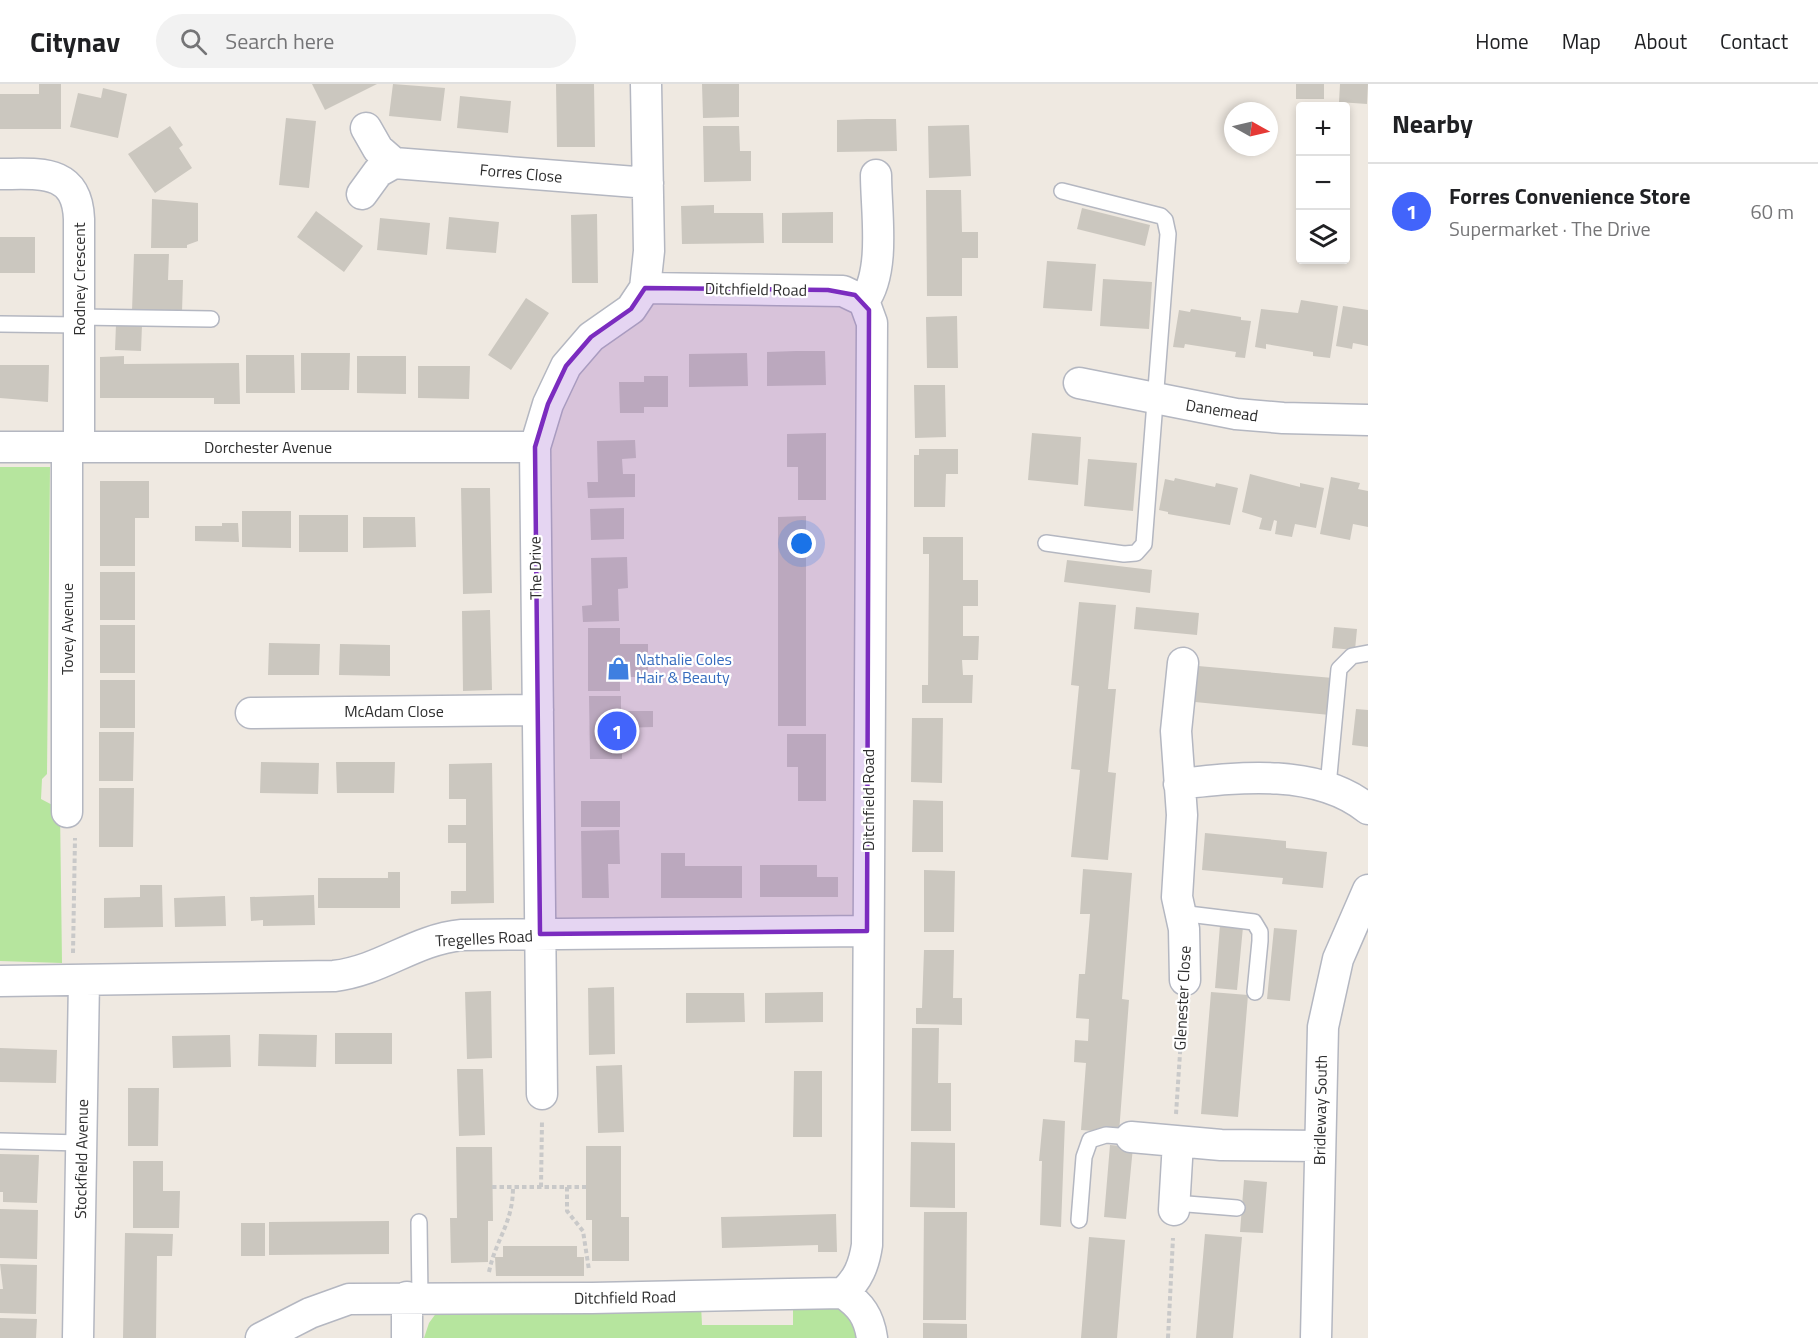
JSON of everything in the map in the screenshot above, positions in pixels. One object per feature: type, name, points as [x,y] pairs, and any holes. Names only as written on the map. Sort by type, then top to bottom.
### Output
[{"type":"street","name":"The Drive","points":[[542,1094],[535,447],[548,404],[566,366],[591,337],[631,309],[645,288],[649,263],[646,84]]},
{"type":"street","points":[[362,194],[378,172],[394,163],[378,149],[366,128]]},
{"type":"street","name":"Forres Close","points":[[394,163],[648,183]]},
{"type":"street","name":"Rodney Crescent","points":[[0,174],[53,176],[63,181],[76,196],[79,219],[79,321],[73,447]]},
{"type":"street","points":[[864,301],[872,286],[877,264],[876,175]]},
{"type":"street","name":"Ditchfield Road","points":[[261,1338],[333,1303],[349,1299],[592,1298],[843,1293],[853,1284],[861,1271],[867,1245],[867,931],[873,337],[869,310],[864,301],[843,291],[645,288]]},
{"type":"street","name":"Danemead","points":[[1078,383],[1260,417],[1368,420]]},
{"type":"street","name":"Dorchester Avenue","points":[[0,447],[535,447]]},
{"type":"street","name":"Tovey Avenue","points":[[67,812],[73,447]]},
{"type":"street","name":"Glenester Close","points":[[1183,663],[1176,731],[1182,815],[1177,897],[1186,945],[1185,980]]},
{"type":"street","name":"McAdam Close","points":[[251,713],[538,710]]},
{"type":"street","points":[[1179,784],[1237,777],[1328,786],[1345,793],[1368,809]]},
{"type":"street","name":"Bridleway South","points":[[1316,1338],[1321,1047],[1326,1007],[1345,938],[1368,890]]},
{"type":"street","name":"Tregelles Road","points":[[0,981],[334,976],[369,969],[413,947],[437,939],[540,934],[867,931]]},
{"type":"street","name":"Stockfield Avenue","points":[[78,1338],[81,1143],[79,980]]},
{"type":"street","points":[[1131,1137],[1238,1146],[1320,1146]]},
{"type":"street","points":[[1175,1207],[1176,1142]]},
{"type":"street","points":[[843,1293],[863,1309],[870,1323],[872,1338]]},
{"type":"street","points":[[407,1338],[413,1297]]},
{"type":"lane","points":[[1046,543],[1124,554],[1140,551],[1146,538],[1168,234],[1165,220],[1157,214],[1062,191]]},
{"type":"lane","points":[[0,324],[211,319]]},
{"type":"lane","points":[[1328,786],[1339,669],[1352,656],[1368,653]]},
{"type":"lane","points":[[1180,913],[1254,922],[1260,932],[1255,992]]},
{"type":"lane","points":[[1079,1220],[1084,1157],[1090,1140],[1106,1135],[1131,1137]]},
{"type":"lane","points":[[0,1141],[81,1143]]},
{"type":"lane","points":[[1175,1207],[1237,1208]]},
{"type":"lane","points":[[413,1297],[419,1222]]},
{"type":"path","points":[[67,812],[75,832],[79,980]]},
{"type":"path","name":"Glenester Close","points":[[1176,1142],[1185,980]]},
{"type":"path","points":[[541,1187],[542,1094]]},
{"type":"path","points":[[492,1187],[586,1187]]},
{"type":"path","points":[[483,1298],[492,1256],[510,1218],[513,1187]]},
{"type":"path","points":[[567,1187],[567,1210],[580,1224],[585,1239],[592,1298]]},
{"type":"path","points":[[1168,1338],[1175,1207]]},
{"type":"highlighted area","points":[[645,288],[828,290],[855,295],[869,310],[867,931],[540,934],[535,447],[548,404],[566,366],[591,337],[631,309]]},
{"type":"green space","points":[[0,467],[50,467],[47,774],[42,779],[41,799],[60,809],[62,963],[0,961]]},
{"type":"green space","points":[[793,1303],[835,1307],[849,1317],[859,1338],[424,1338],[429,1323],[437,1312],[701,1305],[702,1325],[793,1325]]},
{"type":"building","points":[[39,84],[61,84],[61,129],[0,129],[0,94],[39,94]]},
{"type":"building","points":[[312,84],[377,84],[325,110]]},
{"type":"building","points":[[393,84],[445,88],[441,121],[389,116]]},
{"type":"building","points":[[556,84],[594,84],[595,147],[557,147]]},
{"type":"building","points":[[702,84],[739,84],[739,117],[703,118]]},
{"type":"building","points":[[1296,84],[1324,84],[1324,99],[1296,99]]},
{"type":"building","points":[[1340,84],[1368,84],[1367,104],[1339,102]]},
{"type":"building","points":[[103,88],[127,94],[118,138],[70,127],[78,93],[101,98]]},
{"type":"building","points":[[460,96],[511,101],[508,133],[457,128]]},
{"type":"building","points":[[286,118],[316,121],[309,188],[279,185]]},
{"type":"building","points":[[896,119],[897,151],[837,152],[837,120]]},
{"type":"building","points":[[969,125],[971,176],[929,178],[928,126]]},
{"type":"building","points":[[170,126],[183,145],[179,148],[192,168],[155,193],[128,154]]},
{"type":"building","points":[[703,126],[739,126],[740,151],[751,151],[751,181],[704,182]]},
{"type":"building","points":[[926,190],[961,190],[962,232],[978,232],[978,258],[962,258],[962,296],[927,296]]},
{"type":"building","points":[[152,199],[198,203],[198,241],[187,245],[187,248],[151,248]]},
{"type":"building","points":[[714,205],[714,213],[763,213],[764,243],[682,244],[681,206]]},
{"type":"building","points":[[1082,208],[1150,225],[1145,246],[1077,229]]},
{"type":"building","points":[[316,211],[363,246],[344,272],[297,237]]},
{"type":"building","points":[[833,212],[833,243],[782,243],[782,213]]},
{"type":"building","points":[[597,214],[598,283],[572,283],[571,215]]},
{"type":"building","points":[[449,217],[499,222],[496,253],[446,249]]},
{"type":"building","points":[[380,218],[430,223],[427,255],[377,250]]},
{"type":"building","points":[[0,237],[35,237],[35,273],[0,273]]},
{"type":"building","points":[[134,254],[169,254],[168,280],[183,280],[182,312],[132,311]]},
{"type":"building","points":[[1047,261],[1096,264],[1092,311],[1043,308]]},
{"type":"building","points":[[1103,279],[1152,282],[1149,329],[1100,326]]},
{"type":"building","points":[[526,298],[549,313],[511,370],[488,355]]},
{"type":"building","points":[[1301,300],[1338,306],[1330,358],[1313,356],[1313,352],[1266,344],[1266,349],[1255,347],[1261,309],[1298,313]]},
{"type":"building","points":[[1343,306],[1368,310],[1368,346],[1353,343],[1352,349],[1336,346]]},
{"type":"building","points":[[1191,309],[1241,317],[1241,320],[1251,321],[1245,358],[1235,357],[1236,352],[1185,344],[1184,348],[1173,347],[1179,310],[1190,312]]},
{"type":"building","points":[[957,316],[958,368],[927,368],[926,317]]},
{"type":"building","points":[[116,324],[142,325],[141,351],[115,350]]},
{"type":"building","points":[[825,351],[826,385],[767,386],[767,352]]},
{"type":"building","points":[[301,353],[350,353],[349,390],[301,390]]},
{"type":"building","points":[[747,353],[748,386],[689,387],[689,354]]},
{"type":"building","points":[[246,355],[294,355],[295,393],[246,393]]},
{"type":"building","points":[[124,356],[124,364],[239,363],[240,404],[214,404],[214,398],[100,398],[100,357]]},
{"type":"building","points":[[357,356],[406,356],[406,394],[357,393]]},
{"type":"building","points":[[0,365],[49,365],[48,402],[0,398]]},
{"type":"building","points":[[418,366],[470,366],[469,399],[418,398]]},
{"type":"building","points":[[644,376],[668,376],[668,407],[644,407],[644,413],[620,413],[619,382],[644,382]]},
{"type":"building","points":[[914,385],[945,385],[946,437],[915,438]]},
{"type":"building","points":[[826,433],[826,500],[798,500],[798,467],[787,467],[787,434]]},
{"type":"building","points":[[1032,433],[1081,437],[1078,485],[1028,480]]},
{"type":"building","points":[[635,440],[636,458],[622,459],[623,474],[635,474],[635,497],[588,498],[587,482],[598,482],[597,441]]},
{"type":"building","points":[[919,449],[958,449],[958,474],[946,474],[945,507],[914,507],[914,455],[919,455]]},
{"type":"building","points":[[1088,459],[1137,463],[1133,511],[1084,506]]},
{"type":"building","points":[[1250,474],[1300,487],[1300,483],[1324,488],[1316,528],[1295,524],[1292,537],[1275,534],[1277,521],[1274,520],[1271,531],[1259,529],[1262,518],[1242,512]]},
{"type":"building","points":[[1331,477],[1360,483],[1358,489],[1368,491],[1368,527],[1353,524],[1350,540],[1320,534]]},
{"type":"building","points":[[1175,478],[1215,487],[1216,483],[1238,488],[1230,525],[1168,514],[1168,512],[1159,510],[1165,479],[1174,481]]},
{"type":"building","points":[[100,481],[149,481],[149,518],[135,518],[135,566],[100,566]]},
{"type":"building","points":[[461,488],[490,488],[492,593],[463,594]]},
{"type":"building","points":[[624,508],[624,539],[591,540],[590,509]]},
{"type":"building","points":[[242,511],[291,511],[291,548],[242,547]]},
{"type":"building","points":[[299,515],[348,515],[348,552],[299,552]]},
{"type":"building","points":[[806,516],[806,726],[778,726],[778,517]]},
{"type":"building","points":[[363,517],[415,517],[416,547],[363,548]]},
{"type":"building","points":[[222,523],[238,523],[239,542],[195,541],[195,526],[222,526]]},
{"type":"building","points":[[923,537],[963,537],[963,580],[978,580],[978,606],[963,606],[963,636],[979,636],[978,660],[962,660],[963,675],[973,675],[972,703],[922,703],[922,685],[928,685],[929,565],[929,554],[923,554]]},
{"type":"building","points":[[627,557],[628,588],[618,589],[619,621],[583,622],[582,606],[592,605],[591,558]]},
{"type":"building","points":[[1067,560],[1152,570],[1150,593],[1064,582]]},
{"type":"building","points":[[100,572],[135,572],[135,620],[100,620]]},
{"type":"building","points":[[1079,602],[1116,605],[1108,689],[1116,689],[1108,772],[1116,773],[1108,860],[1071,857],[1080,770],[1071,769],[1079,686],[1071,685]]},
{"type":"building","points":[[1136,607],[1199,613],[1197,635],[1134,629]]},
{"type":"building","points":[[490,610],[492,690],[463,691],[462,611]]},
{"type":"building","points":[[100,625],[135,625],[135,673],[100,673]]},
{"type":"building","points":[[1334,627],[1357,629],[1355,650],[1332,648]]},
{"type":"building","points":[[588,628],[620,628],[620,644],[648,644],[648,677],[620,677],[620,691],[588,691]]},
{"type":"building","points":[[269,643],[320,644],[319,675],[268,675]]},
{"type":"building","points":[[340,644],[390,645],[390,676],[339,675]]},
{"type":"building","points":[[1198,666],[1333,678],[1330,715],[1195,702]]},
{"type":"building","points":[[100,680],[135,680],[135,728],[100,728]]},
{"type":"building","points":[[589,696],[621,696],[621,711],[653,711],[653,727],[622,728],[622,759],[590,759]]},
{"type":"building","points":[[1356,709],[1368,710],[1368,747],[1352,745]]},
{"type":"building","points":[[912,718],[943,718],[942,783],[911,782]]},
{"type":"building","points":[[99,732],[134,732],[133,781],[99,781]]},
{"type":"building","points":[[787,734],[826,734],[826,801],[798,801],[798,767],[787,767]]},
{"type":"building","points":[[261,762],[319,763],[318,794],[260,793]]},
{"type":"building","points":[[336,762],[395,762],[394,793],[337,793]]},
{"type":"building","points":[[492,763],[494,903],[451,904],[451,891],[466,891],[466,843],[448,843],[448,825],[466,825],[466,799],[449,799],[449,764]]},
{"type":"building","points":[[99,788],[134,788],[133,847],[99,847]]},
{"type":"building","points":[[913,800],[943,801],[943,852],[912,852]]},
{"type":"building","points":[[581,801],[620,801],[620,827],[581,827]]},
{"type":"building","points":[[619,830],[620,864],[608,864],[609,898],[582,898],[581,831]]},
{"type":"building","points":[[1205,833],[1286,841],[1286,848],[1327,852],[1323,888],[1282,884],[1283,878],[1202,870]]},
{"type":"building","points":[[661,853],[685,853],[685,866],[742,866],[742,898],[661,898]]},
{"type":"building","points":[[760,865],[817,865],[817,877],[838,877],[838,897],[760,897]]},
{"type":"building","points":[[1083,869],[1132,873],[1122,999],[1129,1000],[1119,1133],[1081,1130],[1086,1063],[1074,1062],[1075,1040],[1088,1041],[1089,1019],[1076,1018],[1079,974],[1085,974],[1090,914],[1080,914]]},
{"type":"building","points":[[924,870],[955,871],[954,932],[924,932]]},
{"type":"building","points":[[388,872],[400,872],[400,908],[318,908],[318,878],[388,878]]},
{"type":"building","points":[[140,885],[162,885],[163,927],[104,928],[104,898],[140,897]]},
{"type":"building","points":[[314,895],[315,925],[263,926],[263,920],[251,921],[250,897]]},
{"type":"building","points":[[225,896],[226,926],[175,927],[174,898]]},
{"type":"building","points":[[1220,925],[1243,927],[1237,990],[1215,988]]},
{"type":"building","points":[[1274,928],[1297,930],[1290,1001],[1267,999]]},
{"type":"building","points":[[924,950],[954,950],[953,998],[962,998],[962,1025],[916,1024],[916,1008],[922,1008]]},
{"type":"building","points":[[614,987],[615,1054],[589,1055],[588,988]]},
{"type":"building","points":[[491,991],[492,1058],[467,1059],[465,992]]},
{"type":"building","points":[[823,992],[823,1022],[765,1023],[765,993]]},
{"type":"building","points":[[1211,992],[1248,995],[1238,1117],[1201,1114]]},
{"type":"building","points":[[686,993],[744,993],[745,1022],[686,1023]]},
{"type":"building","points":[[912,1028],[939,1028],[938,1083],[951,1083],[951,1131],[911,1131]]},
{"type":"building","points":[[335,1033],[392,1033],[392,1064],[335,1064]]},
{"type":"building","points":[[259,1034],[317,1035],[316,1067],[258,1066]]},
{"type":"building","points":[[230,1035],[231,1067],[173,1068],[172,1036]]},
{"type":"building","points":[[0,1048],[57,1050],[56,1083],[0,1082]]},
{"type":"building","points":[[622,1065],[624,1132],[598,1133],[596,1066]]},
{"type":"building","points":[[457,1069],[483,1069],[485,1135],[459,1136]]},
{"type":"building","points":[[794,1071],[822,1071],[822,1137],[793,1137]]},
{"type":"building","points":[[128,1088],[159,1088],[158,1146],[128,1146]]},
{"type":"building","points":[[1043,1119],[1065,1121],[1061,1227],[1040,1225],[1042,1161],[1039,1161]]},
{"type":"building","points":[[911,1142],[955,1143],[955,1208],[910,1207]]},
{"type":"building","points":[[1110,1145],[1133,1147],[1126,1219],[1104,1217]]},
{"type":"building","points":[[586,1146],[621,1146],[621,1217],[629,1217],[629,1261],[592,1261],[592,1220],[586,1220]]},
{"type":"building","points":[[456,1147],[492,1147],[493,1221],[488,1221],[488,1262],[451,1263],[450,1218],[457,1218]]},
{"type":"building","points":[[0,1154],[39,1155],[37,1203],[3,1202],[3,1192],[0,1192]]},
{"type":"building","points":[[133,1161],[163,1161],[163,1191],[180,1191],[179,1228],[133,1228]]},
{"type":"building","points":[[1244,1180],[1267,1182],[1263,1233],[1240,1232]]},
{"type":"building","points":[[0,1209],[38,1210],[37,1259],[0,1258]]},
{"type":"building","points":[[924,1212],[967,1212],[966,1320],[923,1320]]},
{"type":"building","points":[[836,1214],[837,1252],[818,1252],[818,1245],[722,1248],[721,1217]]},
{"type":"building","points":[[389,1221],[389,1254],[269,1255],[269,1222]]},
{"type":"building","points":[[241,1223],[265,1223],[265,1256],[241,1256]]},
{"type":"building","points":[[125,1233],[173,1234],[172,1256],[157,1256],[156,1338],[123,1338]]},
{"type":"building","points":[[1205,1234],[1242,1237],[1233,1338],[1196,1338]]},
{"type":"building","points":[[1089,1237],[1125,1240],[1117,1338],[1081,1338]]},
{"type":"building","points":[[503,1246],[577,1246],[577,1257],[584,1257],[584,1276],[496,1276],[495,1257],[503,1257]]},
{"type":"building","points":[[0,1264],[37,1265],[36,1314],[0,1313],[0,1289],[3,1289]]},
{"type":"building","points":[[0,1318],[37,1319],[36,1338],[0,1338]]},
{"type":"building","points":[[923,1323],[967,1324],[967,1338],[923,1338]]},
{"type":"place","name":"Nathalie Coles Hair & Beauty","points":[[618,668]]},
{"type":"place","name":"Forres Convenience Store","points":[[617,731]]}]
